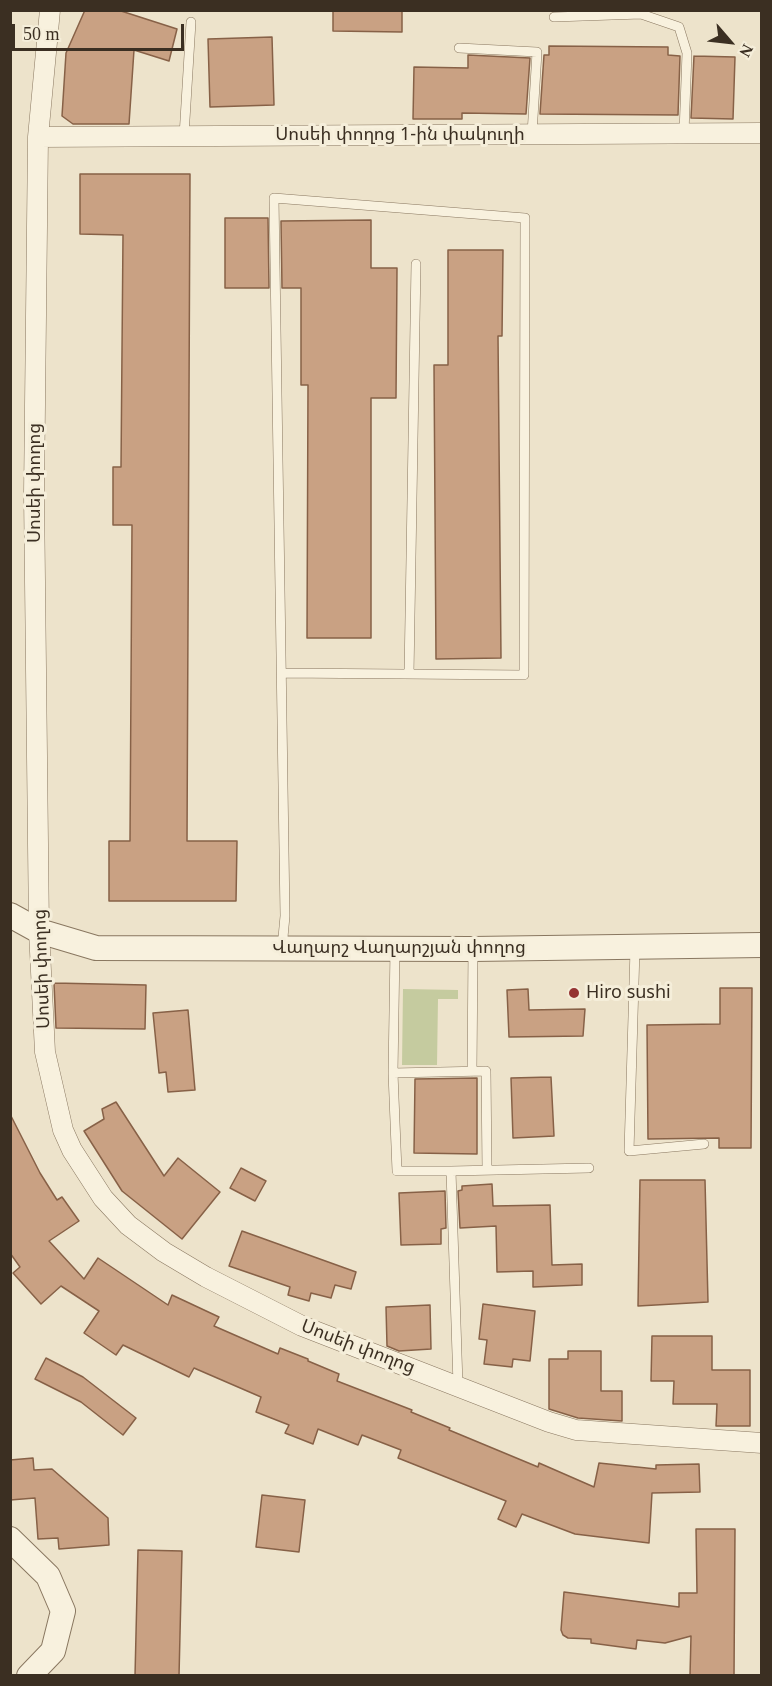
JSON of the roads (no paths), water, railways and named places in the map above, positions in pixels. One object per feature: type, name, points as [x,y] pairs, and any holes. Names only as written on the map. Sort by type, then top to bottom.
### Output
[{"type":"street","name":"Սոսեի փողոց","points":[[50,10],[38,137],[34,494],[39,931],[45,1052],[63,1130],[87,1175],[103,1198],[128,1225],[164,1252],[206,1277],[302,1326],[549,1422],[576,1430],[762,1443]]},
{"type":"street","name":"Սոսեի փողոց 1-ին փակուղի","points":[[38,137],[762,133]]},
{"type":"street","name":"Վաղարշ Վաղարշյան փողոց","points":[[10,915],[39,931],[96,948],[473,949],[762,945]]},
{"type":"street","points":[[10,1539],[48,1576],[63,1611],[53,1652],[31,1675]]},
{"type":"lane","points":[[554,17],[641,14],[679,27],[687,53],[684,133]]},
{"type":"lane","points":[[184,136],[191,22]]},
{"type":"lane","points":[[459,48],[537,52],[532,134]]},
{"type":"lane","points":[[282,673],[524,675],[525,218],[274,198],[285,916],[282,948]]},
{"type":"lane","points":[[409,674],[416,264]]},
{"type":"lane","points":[[635,946],[629,1151],[704,1144]]},
{"type":"lane","points":[[395,949],[393,1073],[397,1172],[589,1168]]},
{"type":"lane","points":[[472,1072],[473,949]]},
{"type":"lane","points":[[393,1073],[486,1071],[487,1170]]},
{"type":"lane","points":[[451,1171],[458,1385]]},
{"type":"place","name":"Hiro sushi","points":[[574,993]]}]
